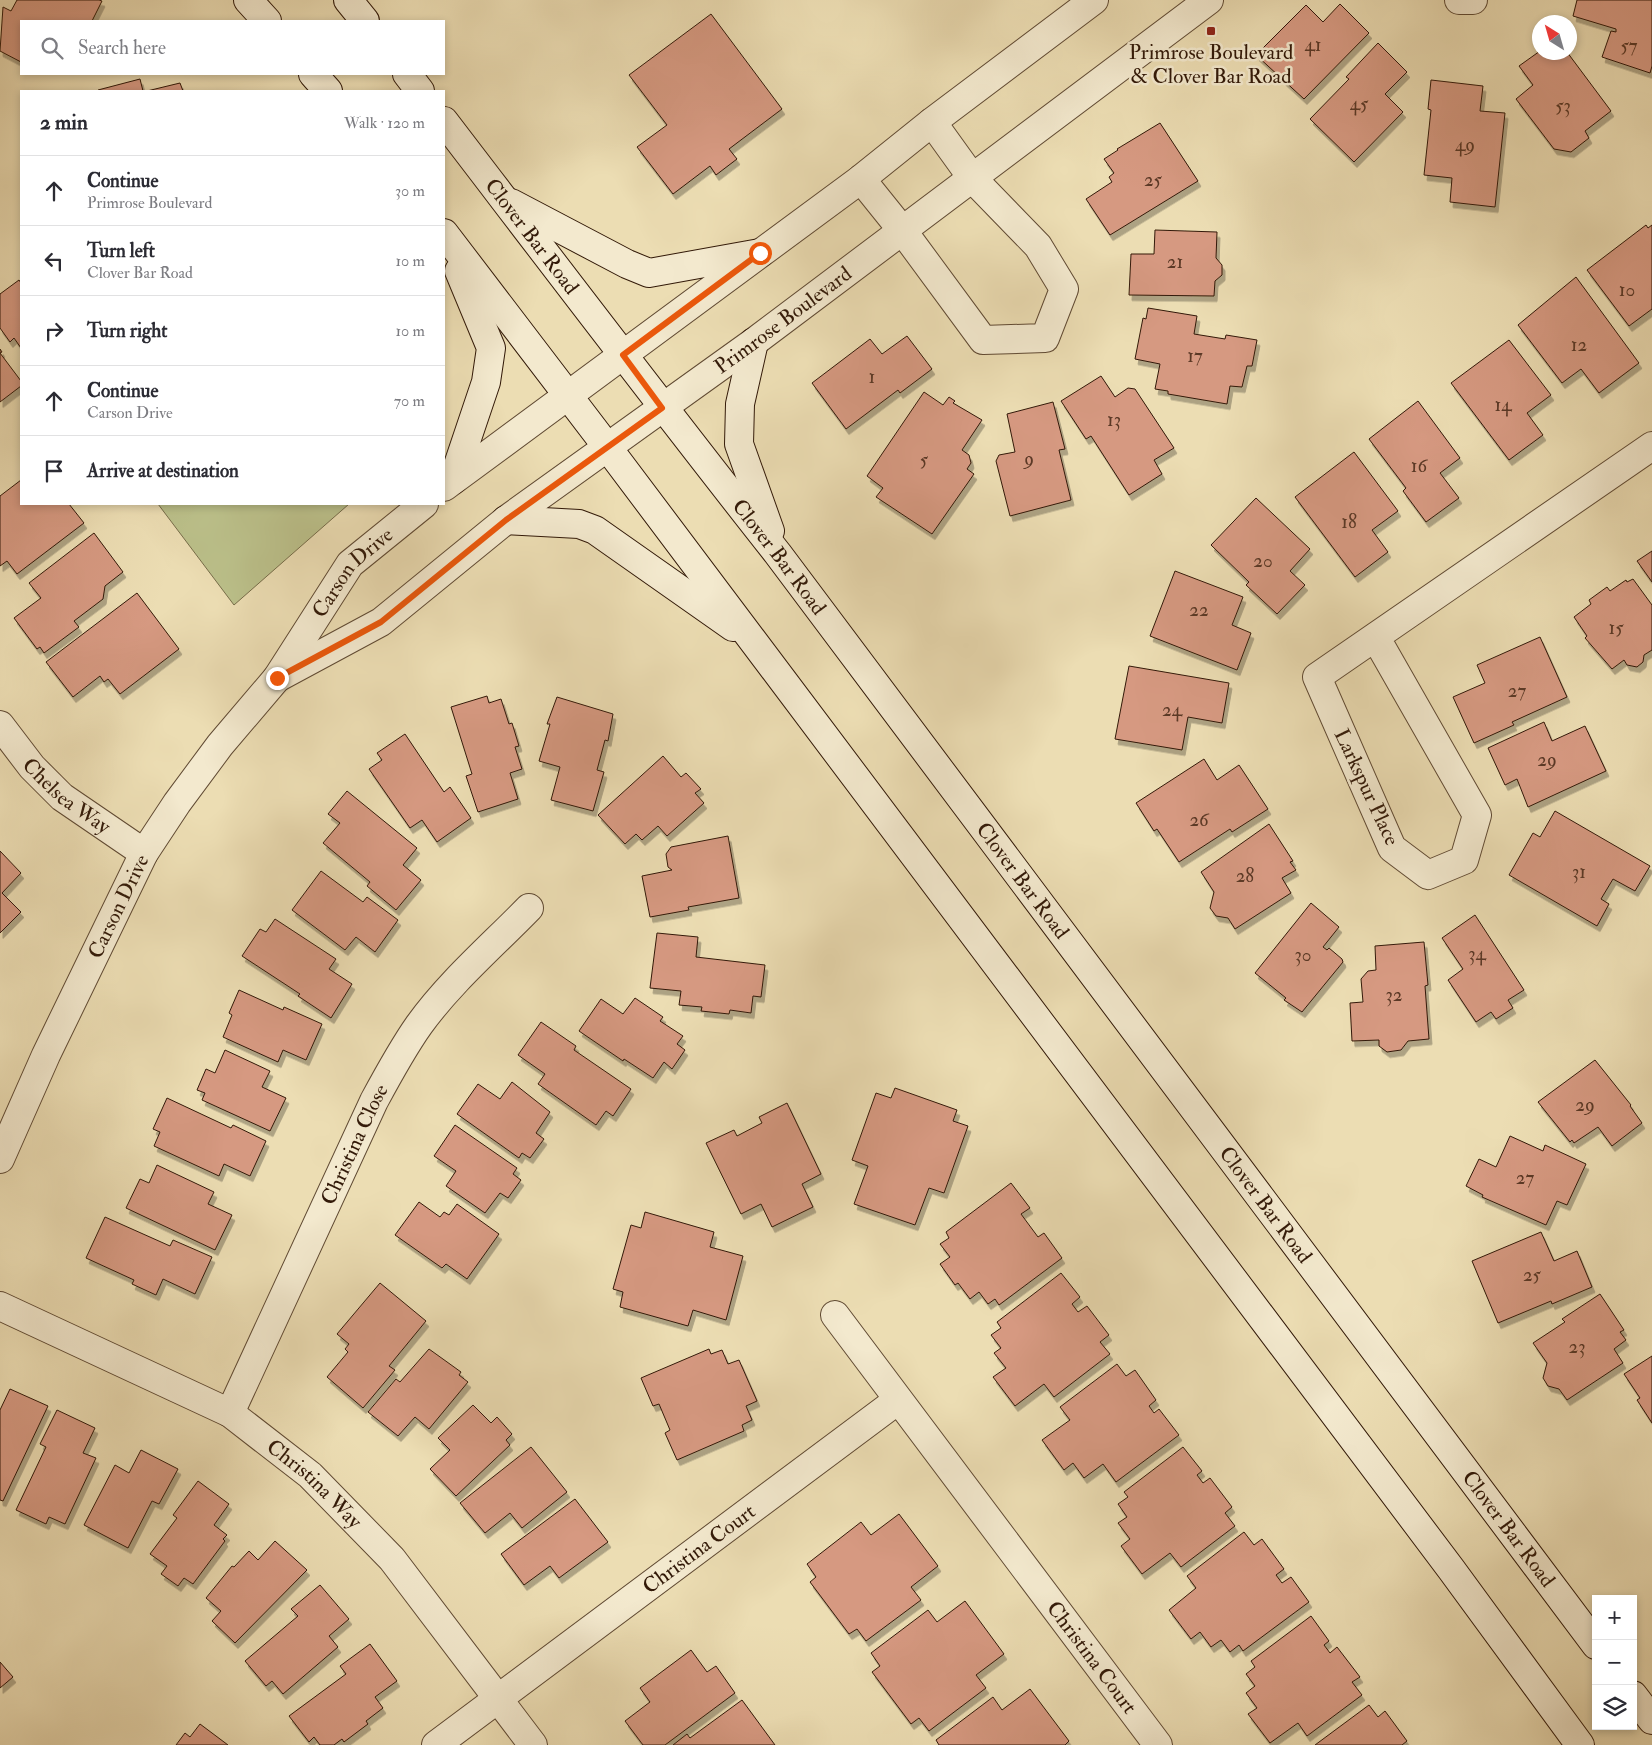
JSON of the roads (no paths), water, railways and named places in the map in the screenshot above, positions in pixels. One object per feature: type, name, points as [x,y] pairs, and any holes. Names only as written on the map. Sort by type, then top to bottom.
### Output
[{"type":"street","points":[[248,0],[266,20]]},
{"type":"street","points":[[348,0],[364,20]]},
{"type":"street","points":[[448,483],[861,179],[932,122],[1094,0]]},
{"type":"street","name":"Primrose Boulevard","points":[[608,448],[754,342],[902,230],[973,180],[1209,0]]},
{"type":"street","points":[[1459,0],[1473,0]]},
{"type":"street","points":[[314,75],[327,90]]},
{"type":"street","points":[[408,75],[419,90]]},
{"type":"street","name":"Clover Bar Road","points":[[445,122],[662,408],[778,554],[1592,1640]]},
{"type":"street","points":[[861,179],[902,230],[983,340],[1045,338],[1064,289],[1038,246],[973,180],[932,122]]},
{"type":"street","points":[[504,199],[628,264],[649,272],[760,253]]},
{"type":"street","points":[[445,235],[566,396],[608,448],[1445,1561],[1580,1745]]},
{"type":"street","points":[[445,236],[491,348],[486,382],[448,483]]},
{"type":"street","points":[[754,342],[740,404],[739,444],[778,554]]},
{"type":"street","name":"Larkspur Place","points":[[1376,638],[1477,815],[1464,860],[1428,875],[1392,848],[1317,677],[1652,446]]},
{"type":"street","name":"Carson Drive","points":[[277,678],[381,622],[506,520],[608,448]]},
{"type":"street","name":"Carson Drive","points":[[0,1159],[46,1055],[144,853],[177,803],[220,745],[277,678],[350,564],[423,505]]},
{"type":"street","points":[[506,520],[579,524],[595,530],[754,642]]},
{"type":"street","name":"Chelsea Way","points":[[0,726],[32,767],[62,797],[144,853]]},
{"type":"street","name":"Christina Close","points":[[230,1413],[374,1101],[402,1051],[420,1024],[441,999],[529,908]]},
{"type":"street","name":"Christina Way","points":[[0,1306],[230,1413],[310,1475],[392,1559],[533,1745]]},
{"type":"street","name":"Christina Court","points":[[835,1315],[1158,1745]]},
{"type":"street","name":"Christina Court","points":[[499,1698],[898,1400]]},
{"type":"street","points":[[436,1745],[499,1698]]},
{"type":"street","points":[[1637,1700],[1652,1720]]},
{"type":"place","name":"Primrose Boulevard & Clover Bar Road","points":[[1211,31]]}]
